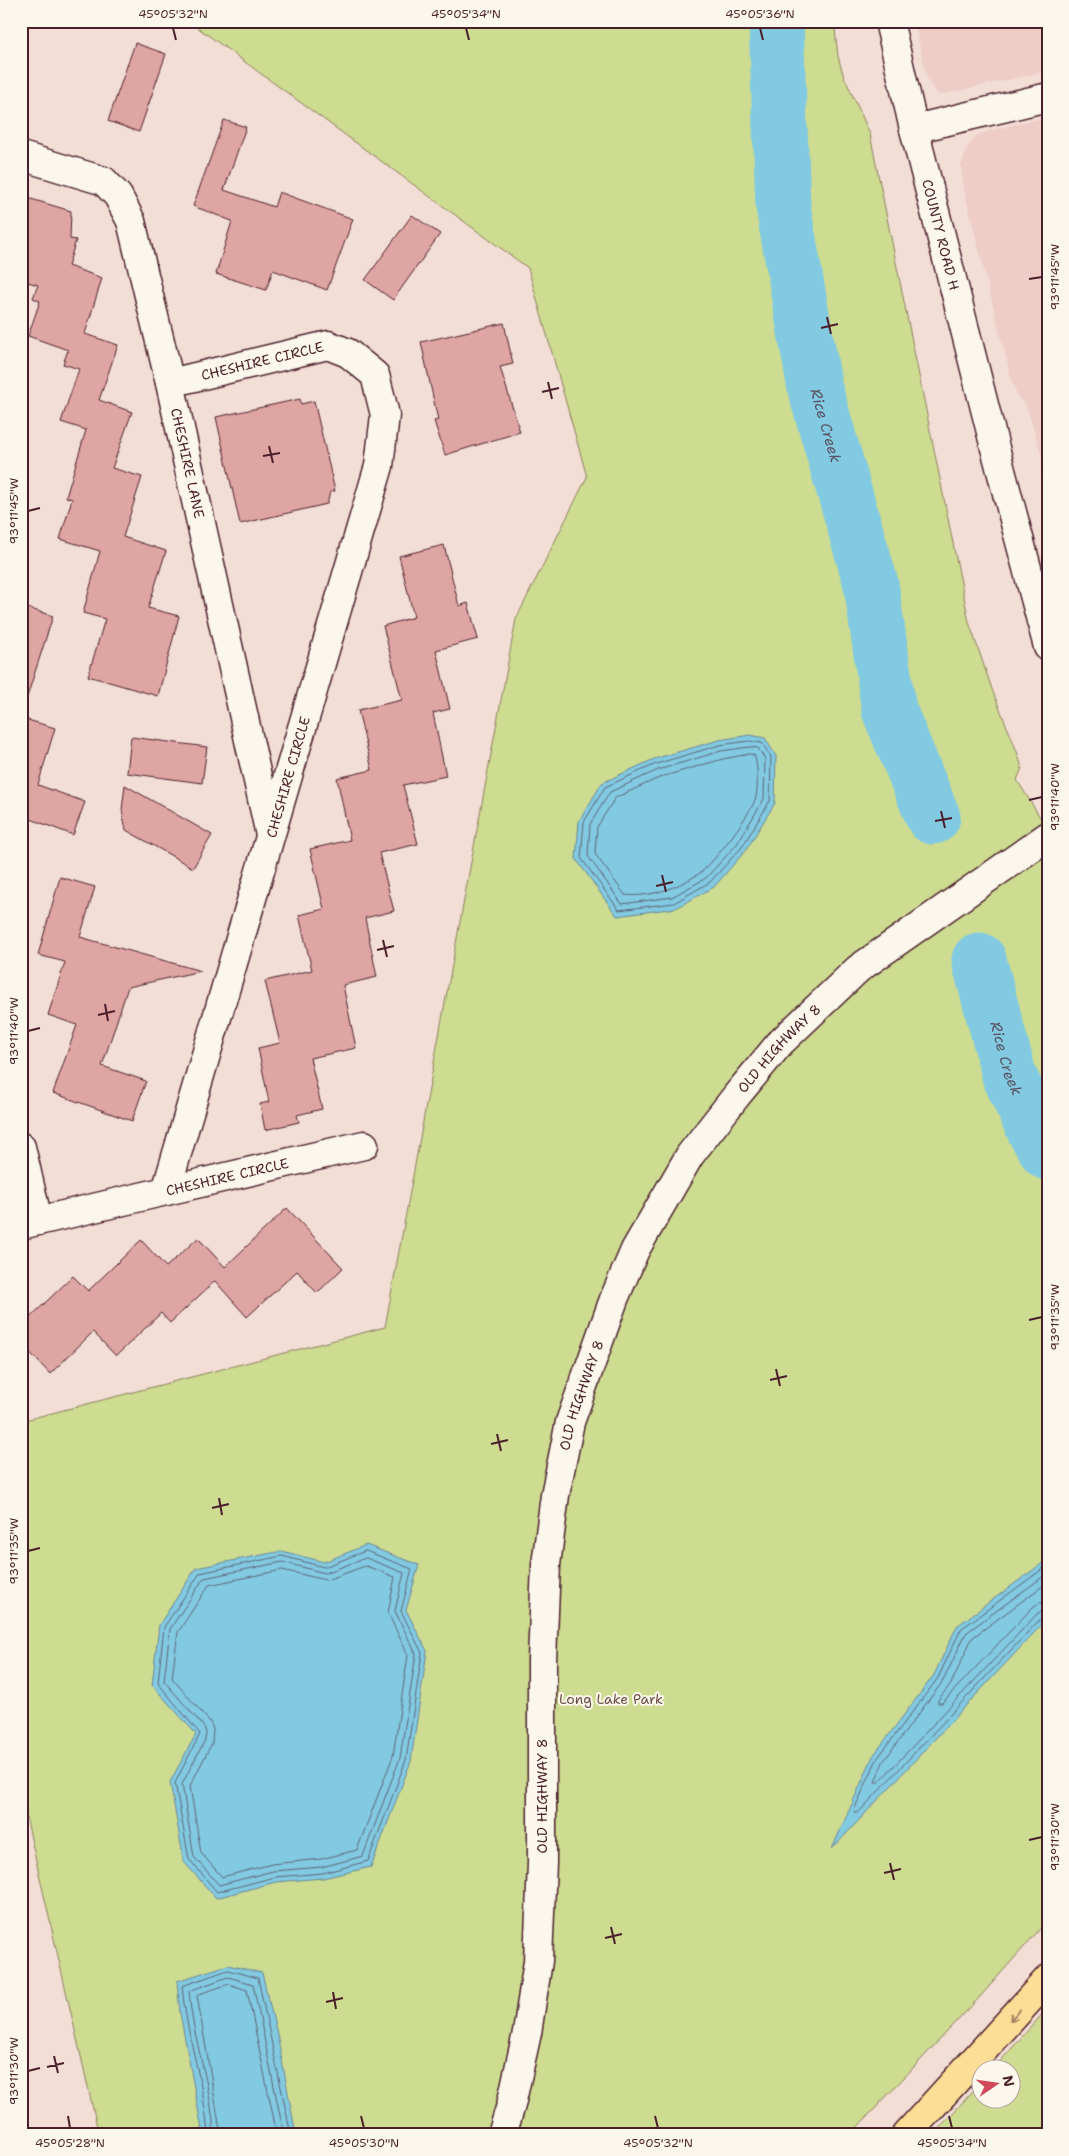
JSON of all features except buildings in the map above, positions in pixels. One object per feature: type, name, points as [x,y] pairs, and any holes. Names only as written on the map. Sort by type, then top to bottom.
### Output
[{"type":"highway","points":[[906,2135],[1048,1978]]},
{"type":"street","name":"COUNTY ROAD H","points":[[889,21],[914,129],[1048,648]]},
{"type":"street","points":[[914,129],[1048,97]]},
{"type":"street","name":"CHESHIRE LANE","points":[[21,156],[104,181],[118,196],[131,221],[170,383],[271,837]]},
{"type":"street","name":"CHESHIRE CIRCLE","points":[[170,383],[328,345],[348,353],[375,375],[385,415],[379,466],[166,1191],[364,1145]]},
{"type":"street","name":"OLD HIGHWAY 8","points":[[502,2135],[511,2105],[527,2033],[538,1961],[542,1863],[542,1660],[546,1565],[555,1495],[570,1422],[614,1299],[635,1250],[690,1155],[780,1043],[858,969],[1048,836]]},
{"type":"street","points":[[21,1147],[30,1223],[166,1191]]},
{"type":"shaded area","points":[[914,21],[1048,21],[1048,71],[940,95],[933,89],[927,79]]},
{"type":"shaded area","points":[[1048,116],[1048,503],[1043,491],[1042,457],[1026,405],[1018,398],[1012,382],[963,186],[961,166],[967,148],[977,135]]},
{"type":"green space","name":"Long Lake Park","points":[[180,21],[834,21],[838,56],[843,74],[870,134],[969,622],[993,692],[1018,754],[1022,768],[1017,780],[1048,830],[1048,1920],[978,1999],[850,2135],[99,2135],[21,1795],[21,1421],[385,1327],[516,619],[587,477],[528,268],[194,25]]},
{"type":"green space","points":[[1048,2008],[1048,2135],[933,2135],[972,2092],[972,2108],[1022,2108],[1022,2058],[1003,2058]]},
{"type":"water","points":[[750,735],[765,738],[776,756],[775,803],[746,850],[714,887],[676,908],[617,916],[576,859],[579,821],[602,783],[654,759],[719,740]]},
{"type":"water","points":[[366,1545],[419,1565],[406,1610],[427,1651],[411,1761],[371,1867],[323,1878],[276,1882],[216,1898],[184,1862],[170,1782],[196,1734],[152,1685],[159,1625],[196,1568],[282,1551],[324,1562]]},
{"type":"water","points":[[1048,1559],[1048,1618],[832,1849],[873,1756],[934,1675],[957,1626]]},
{"type":"water","points":[[228,1965],[262,1973],[277,2034],[296,2135],[203,2135],[180,2013],[177,1981]]},
{"type":"waterway","name":"Rice Creek","points":[[776,21],[783,206],[815,389],[871,584],[889,710],[933,817]]},
{"type":"waterway","name":"Rice Creek","points":[[979,960],[1009,1075],[1035,1132],[1048,1153]]}]
